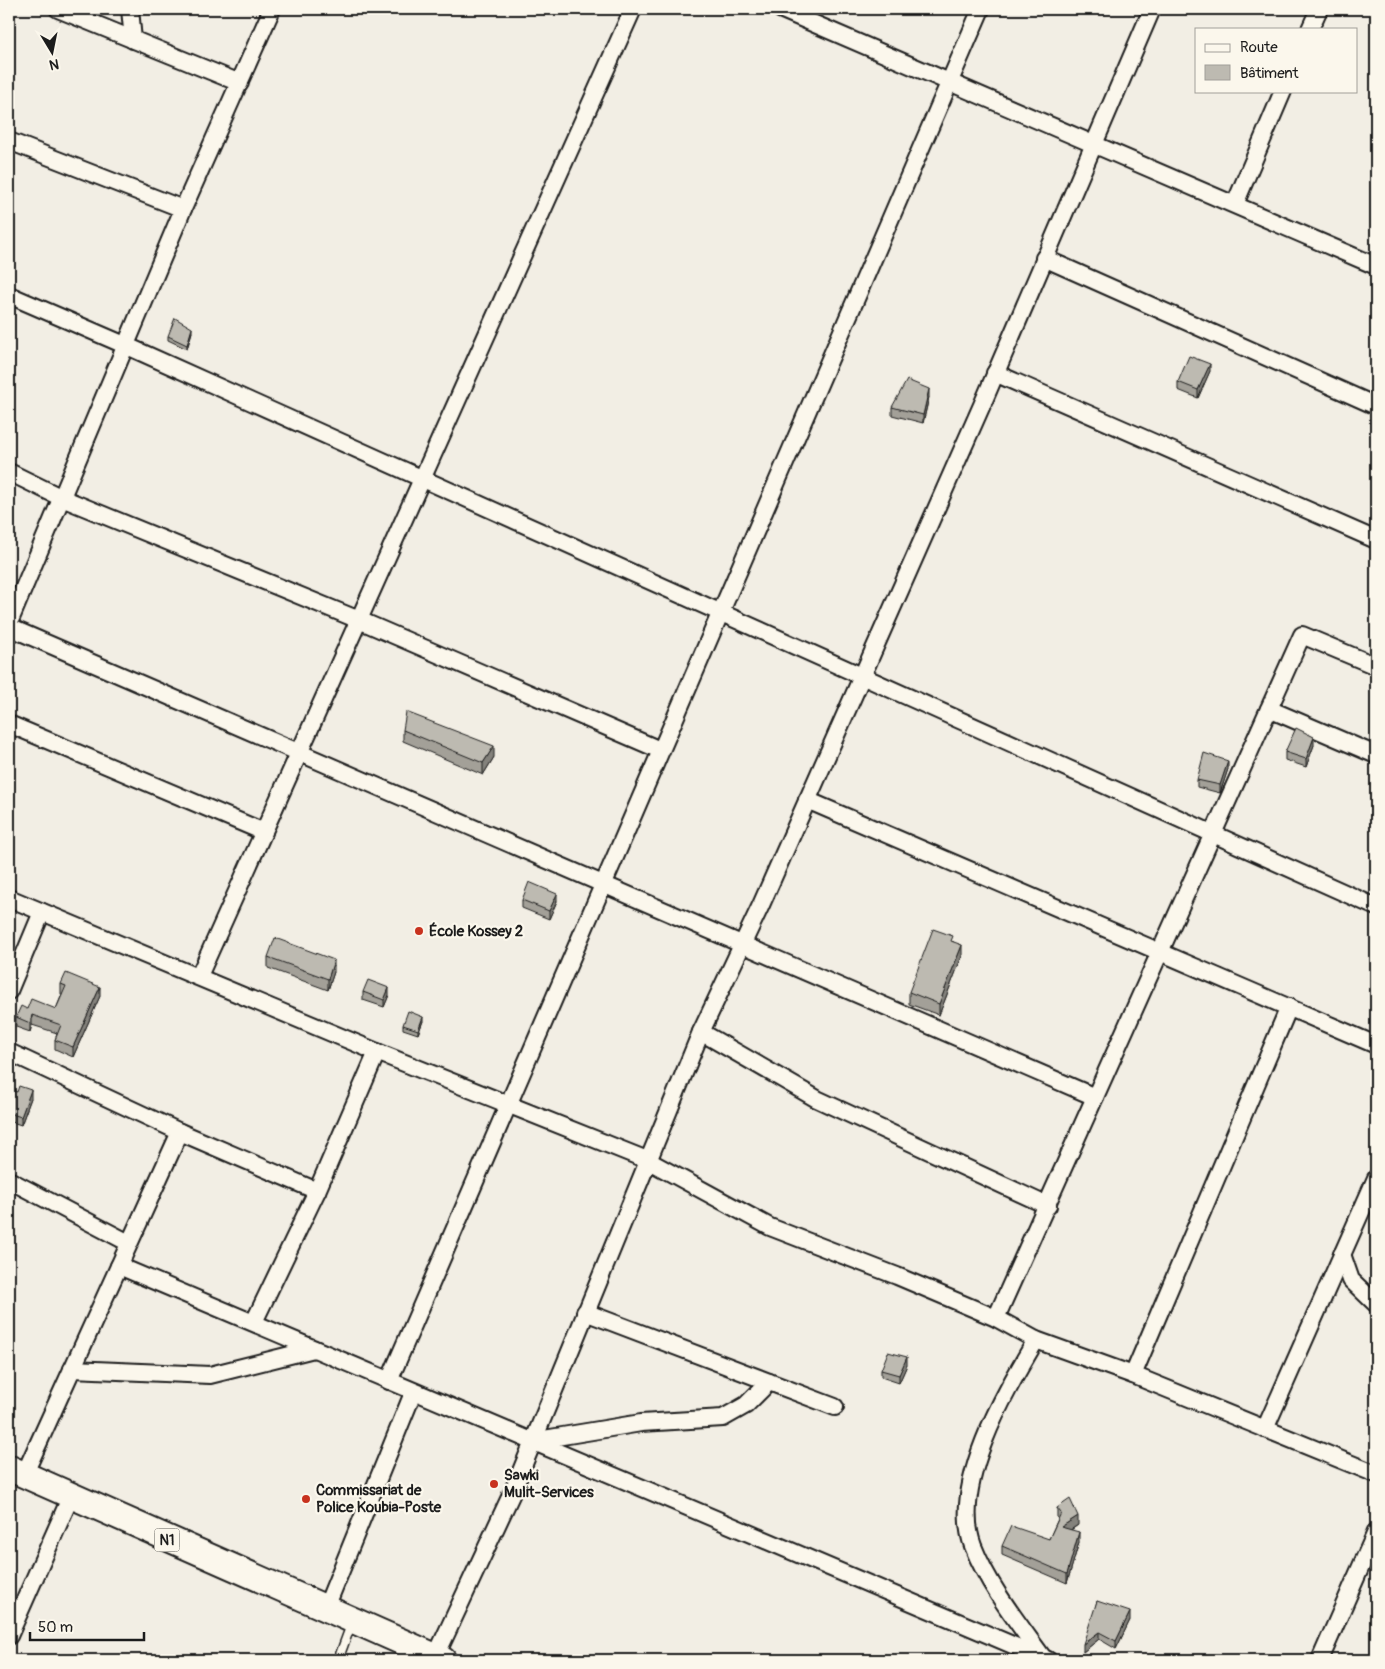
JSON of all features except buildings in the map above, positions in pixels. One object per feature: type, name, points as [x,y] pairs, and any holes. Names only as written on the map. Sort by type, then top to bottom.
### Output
[{"type":"main road","name":"N1","points":[[17,1472],[437,1659]]},
{"type":"street","points":[[58,9],[240,83]]},
{"type":"street","points":[[130,9],[132,40]]},
{"type":"street","points":[[9,623],[183,209],[272,9]]},
{"type":"street","points":[[199,976],[633,9]]},
{"type":"street","points":[[780,9],[805,14],[950,81],[1376,266]]},
{"type":"street","points":[[389,1381],[981,9]]},
{"type":"street","points":[[437,1659],[512,1493],[701,1032],[743,944],[807,800],[995,373],[1152,9]]},
{"type":"street","points":[[1310,28],[1319,9]]},
{"type":"street","points":[[1235,204],[1283,92]]},
{"type":"street","points":[[9,141],[183,209]]},
{"type":"street","points":[[1044,258],[1376,406]]},
{"type":"street","points":[[9,295],[127,346],[1376,907]]},
{"type":"street","points":[[995,373],[1376,540]]},
{"type":"street","points":[[9,472],[62,498],[359,620],[660,750]]},
{"type":"street","points":[[9,627],[1095,1097]]},
{"type":"street","points":[[996,1318],[1048,1206],[1302,635],[1376,666]]},
{"type":"street","points":[[1269,709],[1376,755]]},
{"type":"street","points":[[9,724],[264,832]]},
{"type":"street","points":[[807,800],[1376,1045]]},
{"type":"street","points":[[9,898],[377,1052],[508,1102],[647,1160],[770,1227],[897,1276],[996,1318],[1036,1340],[1133,1376],[1376,1474]]},
{"type":"street","points":[[9,991],[42,912]]},
{"type":"street","points":[[1133,1376],[1289,1007]]},
{"type":"street","points":[[701,1032],[816,1099],[1048,1206]]},
{"type":"street","points":[[9,1052],[180,1132],[317,1191]]},
{"type":"street","points":[[254,1322],[317,1191],[377,1052]]},
{"type":"street","points":[[17,1472],[72,1369],[180,1132]]},
{"type":"street","points":[[1265,1429],[1376,1178]]},
{"type":"street","points":[[9,1180],[129,1243]]},
{"type":"street","points":[[1342,1254],[1350,1280],[1376,1304]]},
{"type":"street","points":[[119,1266],[254,1322],[413,1393],[532,1441],[1046,1660]]},
{"type":"street","points":[[585,1312],[835,1407]]},
{"type":"street","points":[[1036,1340],[1014,1378],[982,1444],[969,1498],[969,1516],[973,1545],[989,1577],[1016,1620],[1046,1660]]},
{"type":"street","points":[[72,1369],[210,1375],[314,1349]]},
{"type":"street","points":[[532,1441],[641,1422],[722,1418],[746,1405],[769,1382]]},
{"type":"street","points":[[326,1610],[413,1393]]},
{"type":"street","points":[[9,1636],[71,1496]]},
{"type":"street","points":[[1320,1660],[1376,1532]]},
{"type":"lane","points":[[338,1660],[352,1621]]},
{"type":"place","name":"École Kossey 2","points":[[419,931]]},
{"type":"place","name":"Sawki Mulit-Services","points":[[494,1484]]},
{"type":"place","name":"Commissariat de Police Koubia-Poste","points":[[306,1499]]}]
